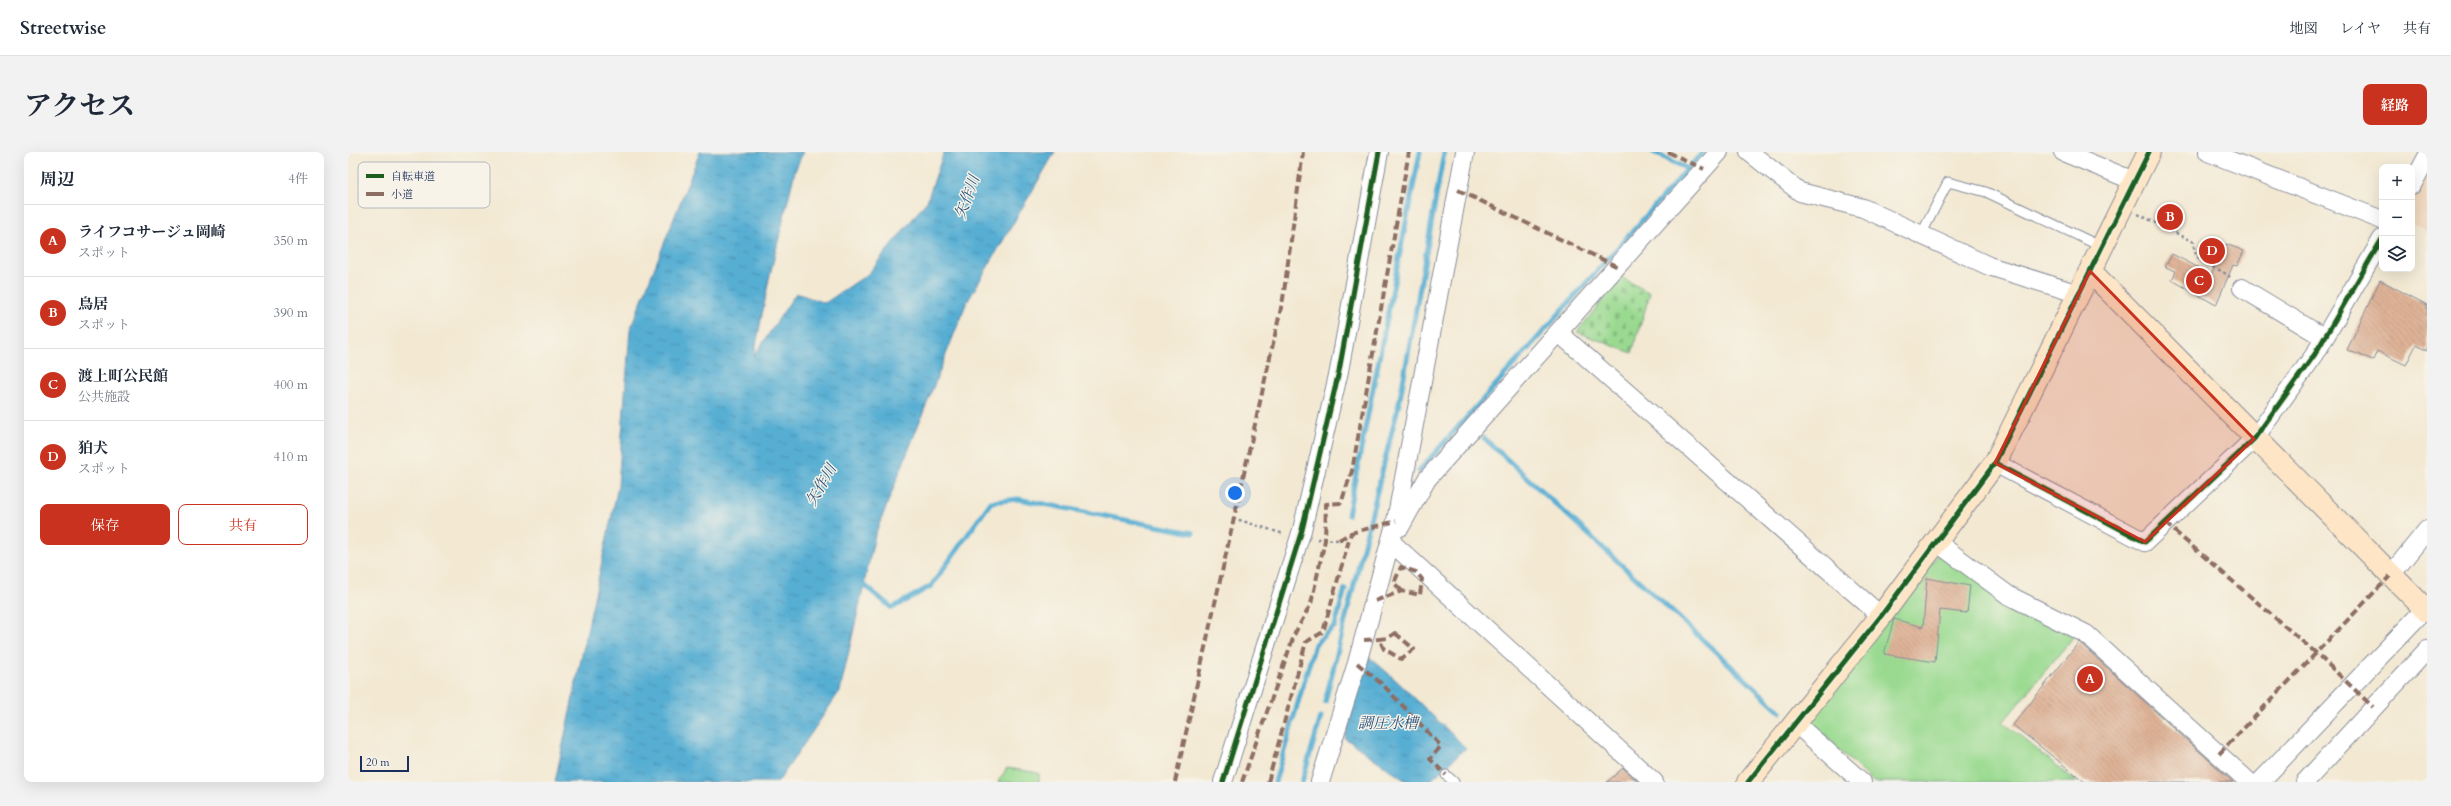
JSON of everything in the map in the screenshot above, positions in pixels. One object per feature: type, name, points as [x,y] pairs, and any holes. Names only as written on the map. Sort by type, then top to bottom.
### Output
[{"type":"street","points":[[1223,782],[1299,538],[1339,371],[1379,152]]},
{"type":"street","points":[[1320,782],[1358,663],[1391,542],[1465,152]]},
{"type":"street","points":[[1391,542],[1427,479],[1559,333],[1719,152]]},
{"type":"street","points":[[1749,152],[1800,192],[1863,208],[1989,266],[2079,294]]},
{"type":"street","points":[[2063,152],[2134,181]]},
{"type":"street","points":[[1748,782],[1881,616],[1935,541],[1995,463],[2149,152]]},
{"type":"street","points":[[2208,152],[2379,219]]},
{"type":"street","points":[[2415,178],[2427,156]]},
{"type":"street","points":[[1995,463],[2145,542],[2254,439],[2315,354],[2323,337],[2379,244]]},
{"type":"street","points":[[2090,271],[2254,439],[2390,576],[2426,610],[2260,782]]},
{"type":"street","points":[[2242,288],[2323,337]]},
{"type":"street","points":[[1559,333],[1881,616]]},
{"type":"street","points":[[2390,576],[2427,530]]},
{"type":"street","points":[[1935,541],[2008,595],[2086,634],[2249,782]]},
{"type":"street","points":[[1391,542],[1654,782]]},
{"type":"street","points":[[2305,782],[2427,650]]},
{"type":"street","points":[[1795,723],[1862,782]]},
{"type":"lane","points":[[1921,235],[1948,182],[1986,192],[2102,247]]},
{"type":"lane","points":[[1446,775],[1454,782]]},
{"type":"path","points":[[2122,206],[2194,242],[2193,250],[2198,258],[2226,274],[2242,288]]},
{"type":"path","points":[[1233,518],[1299,538],[1339,540]]},
{"type":"highlighted area","points":[[2090,271],[2254,439],[2145,542],[1995,463]]},
{"type":"shaded area","points":[[2427,172],[2427,231],[2415,225],[2415,194]]},
{"type":"green space","points":[[1621,277],[1650,293],[1632,353],[1577,332]]},
{"type":"green space","points":[[1938,555],[2075,635],[2003,722],[2077,782],[1874,782],[1807,721]]},
{"type":"green space","points":[[1007,768],[1039,773],[1039,782],[998,782]]},
{"type":"water","name":"矢作川","points":[[700,152],[803,152],[795,171],[769,279],[754,356],[796,293],[825,303],[868,274],[927,201],[944,152],[1055,152],[966,304],[875,535],[840,691],[778,782],[555,782],[618,486],[630,330]]},
{"type":"water","name":"調圧水槽","points":[[1365,653],[1397,681],[1466,748],[1429,782],[1407,782],[1345,738]]},
{"type":"building","points":[[2226,244],[2244,251],[2237,266],[2233,265],[2216,305],[2172,280],[2176,271],[2165,267],[2172,254],[2211,274]]},
{"type":"building","points":[[2380,280],[2427,305],[2427,351],[2416,345],[2406,365],[2377,351],[2373,360],[2347,350]]},
{"type":"building","points":[[1927,578],[1970,586],[1967,613],[1940,610],[1935,662],[1884,654],[1894,619],[1923,627]]},
{"type":"building","points":[[2079,642],[2233,782],[2085,782],[2013,725]]},
{"type":"building","points":[[1623,768],[1638,782],[1607,782]]},
{"type":"waterway","points":[[1348,515],[1420,152]]},
{"type":"waterway","points":[[1325,702],[1400,399],[1444,152]]},
{"type":"waterway","points":[[1653,152],[1688,169]]},
{"type":"waterway","points":[[1419,471],[1703,152]]},
{"type":"waterway","points":[[1484,438],[1781,712]]},
{"type":"waterway","points":[[858,580],[892,608],[931,586],[991,502],[1018,499],[1193,533]]},
{"type":"waterway","points":[[1275,782],[1315,644],[1335,626],[1345,589]]},
{"type":"waterway","points":[[1302,782],[1321,717]]},
{"type":"marked path","points":[[1175,782],[1283,299],[1303,152]]},
{"type":"marked path","points":[[1242,782],[1295,633],[1311,604],[1325,540],[1326,504],[1341,503],[1352,471],[1409,152]]},
{"type":"marked path","points":[[1668,152],[1704,169]]},
{"type":"marked path","points":[[1458,190],[1618,267]]},
{"type":"marked path","points":[[1339,540],[1351,533],[1396,521]]},
{"type":"marked path","points":[[2165,523],[2316,653],[2373,707]]},
{"type":"marked path","points":[[1268,782],[1306,642],[1323,632],[1351,533]]},
{"type":"marked path","points":[[1375,601],[1402,591],[1420,595],[1422,579],[1416,572],[1401,567],[1394,583],[1402,591]]},
{"type":"marked path","points":[[2219,754],[2390,576]]},
{"type":"marked path","points":[[1395,633],[1414,649],[1401,659],[1384,649],[1379,639],[1388,638],[1395,633]]},
{"type":"marked path","points":[[1364,640],[1379,639]]},
{"type":"marked path","points":[[1357,663],[1383,685],[1441,746],[1430,759],[1446,775]]},
{"type":"cycle path","points":[[1223,782],[1302,530],[1339,371],[1379,152]]},
{"type":"cycle path","points":[[1748,782],[1881,616],[1995,463],[2149,152]]},
{"type":"cycle path","points":[[1995,463],[2145,542],[2254,439],[2315,354],[2379,244]]},
{"type":"place","name":"鳥居","points":[[2170,217]]},
{"type":"place","name":"狛犬","points":[[2212,251]]},
{"type":"place","name":"渡上町公民館","points":[[2199,281]]},
{"type":"place","name":"ライフコサージュ岡崎","points":[[2090,679]]}]
